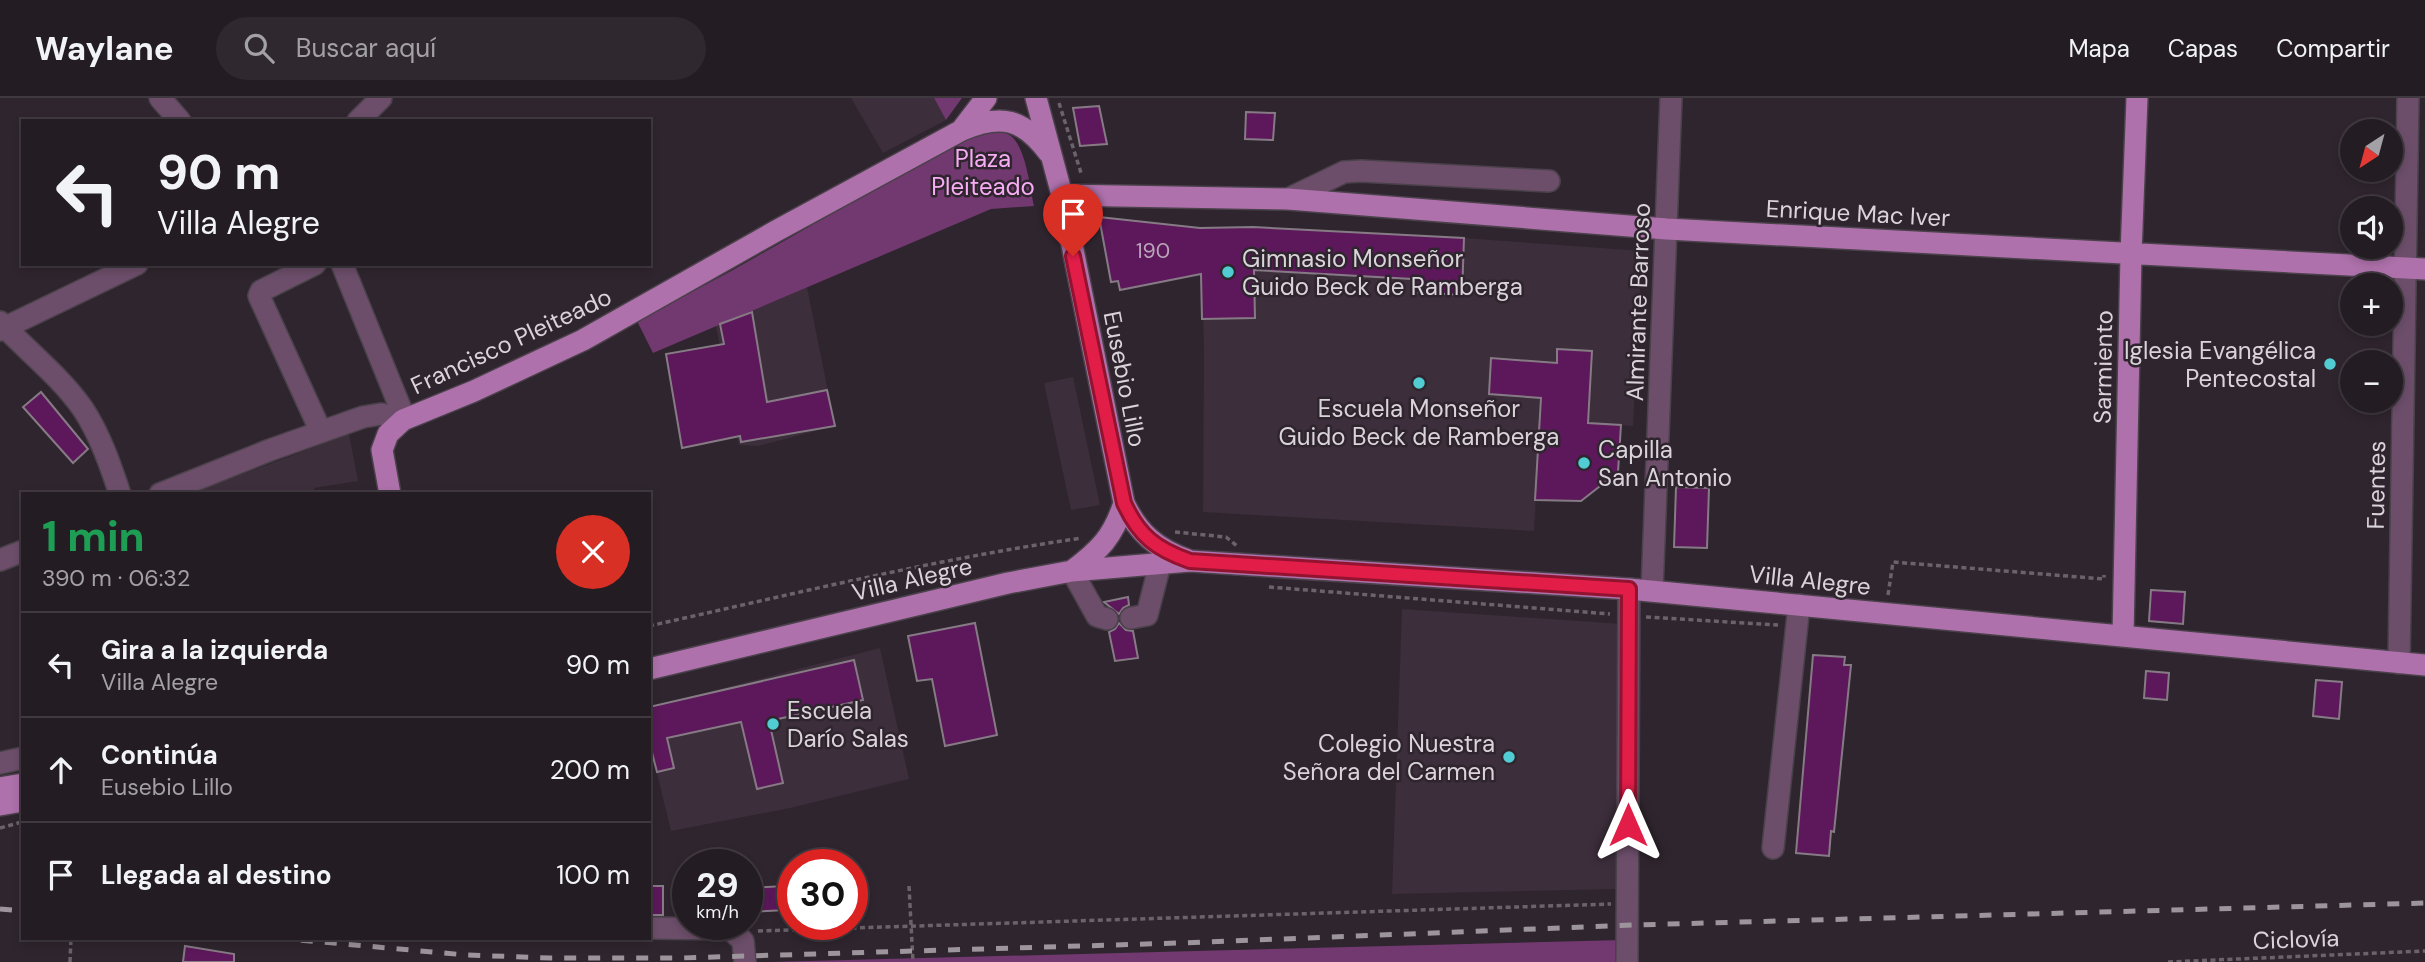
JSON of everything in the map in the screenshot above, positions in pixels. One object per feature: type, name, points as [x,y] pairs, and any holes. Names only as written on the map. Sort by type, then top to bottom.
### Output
[{"type":"main road","points":[[962,130],[986,98]]},
{"type":"main road","name":"Eusebio Lillo","points":[[1036,98],[1062,195],[1124,503]]},
{"type":"main road","name":"Sarmiento","points":[[2123,636],[2137,98]]},
{"type":"main road","name":"Francisco Pleiteado","points":[[403,420],[583,341],[776,231],[962,130],[988,120],[1014,122],[1034,136],[1049,153]]},
{"type":"main road","name":"Enrique Mac Iver","points":[[1062,195],[1288,199],[1667,229],[2416,269]]},
{"type":"main road","points":[[390,492],[382,450],[388,434],[403,420]]},
{"type":"main road","points":[[1072,571],[1099,551],[1111,535],[1124,503]]},
{"type":"main road","name":"Villa Alegre","points":[[1124,503],[1140,532],[1168,553],[1190,561]]},
{"type":"main road","name":"Villa Alegre","points":[[651,670],[896,609],[1072,571],[1190,561],[1629,589],[1797,615],[1885,614],[2425,665]]},
{"type":"main road","points":[[0,788],[21,784]]},
{"type":"main road","points":[[0,806],[21,801]]},
{"type":"street","points":[[160,98],[178,119]]},
{"type":"street","points":[[360,119],[381,98]]},
{"type":"street","name":"Almirante Barroso","points":[[1652,591],[1671,98]]},
{"type":"street","name":"Fuentes","points":[[2399,663],[2416,269],[2408,98]]},
{"type":"street","name":"Enrique Mac Iver","points":[[1288,199],[1344,172],[1549,181]]},
{"type":"street","points":[[119,492],[104,448],[81,407],[62,383],[2,326],[133,266]]},
{"type":"street","points":[[311,266],[261,290],[259,296],[321,432]]},
{"type":"street","points":[[343,266],[403,420]]},
{"type":"street","name":"Francisco Pleiteado","points":[[165,492],[363,417],[382,414],[403,420]]},
{"type":"street","points":[[0,560],[21,552]]},
{"type":"street","points":[[1131,618],[1147,615],[1160,564]]},
{"type":"street","points":[[1072,571],[1097,616],[1107,618]]},
{"type":"street","points":[[1627,962],[1629,589]]},
{"type":"street","points":[[1773,848],[1797,615]]},
{"type":"street","points":[[0,763],[21,758]]},
{"type":"street","points":[[651,928],[672,928]]},
{"type":"street","points":[[742,940],[745,962]]},
{"type":"path","points":[[1172,532],[1226,537],[1236,543],[1245,564]]},
{"type":"path","points":[[651,626],[985,552],[1093,536]]},
{"type":"path","points":[[1885,614],[1893,562],[2104,579],[2104,565]]},
{"type":"path","points":[[1265,587],[1629,615],[1797,615]]},
{"type":"path","points":[[0,828],[21,823]]},
{"type":"path","points":[[909,886],[913,962]]},
{"type":"path","points":[[763,930],[1627,904]]},
{"type":"path","points":[[70,962],[71,940]]},
{"type":"path","name":"Ciclovía","points":[[2168,962],[2425,951]]},
{"type":"shaded area","points":[[851,98],[934,98],[946,120],[883,153]]},
{"type":"shaded area","name":"Escuela Monseñor Guido Beck de Ramberga","points":[[1253,227],[1642,251],[1633,426],[1540,420],[1534,531],[1203,512],[1204,346],[1200,228]]},
{"type":"shaded area","points":[[807,287],[835,426],[758,446],[739,445],[716,326]]},
{"type":"shaded area","points":[[1073,377],[1100,505],[1071,510],[1044,383]]},
{"type":"shaded area","points":[[349,434],[358,481],[314,488],[315,492],[195,492]]},
{"type":"shaded area","name":"Colegio Nuestra Señora del Carmen","points":[[1402,609],[1623,624],[1618,889],[1392,894]]},
{"type":"shaded area","name":"Escuela Darío Salas","points":[[880,648],[909,779],[790,808],[671,831],[651,749],[651,706]]},
{"type":"green space","points":[[934,98],[962,98],[946,120]]},
{"type":"green space","name":"Plaza Pleiteado","points":[[984,130],[1005,133],[1016,142],[1027,169],[1034,206],[991,209],[653,353],[637,321],[733,270],[970,135]]},
{"type":"green space","points":[[1623,940],[1623,962],[770,962]]},
{"type":"building","points":[[1099,106],[1107,144],[1080,146],[1073,108]]},
{"type":"building","points":[[1246,112],[1275,113],[1273,140],[1245,139]]},
{"type":"building","points":[[1099,217],[1200,228],[1253,227],[1464,238],[1462,295],[1413,292],[1412,279],[1254,270],[1255,318],[1202,319],[1201,274],[1120,290],[1118,281],[1111,282]]},
{"type":"building","points":[[752,312],[767,402],[827,390],[835,426],[741,442],[740,436],[682,448],[666,354],[724,344],[720,324]]},
{"type":"building","points":[[1557,349],[1592,351],[1588,423],[1621,425],[1618,472],[1581,501],[1535,500],[1541,398],[1489,394],[1491,358],[1557,363]]},
{"type":"building","points":[[41,392],[88,449],[73,463],[23,407]]},
{"type":"building","points":[[1676,487],[1709,488],[1707,548],[1674,547]]},
{"type":"building","points":[[2151,590],[2185,592],[2183,624],[2149,621]]},
{"type":"building","points":[[1128,597],[1129,605],[1119,614],[1104,602]]},
{"type":"building","points":[[975,623],[997,735],[945,746],[932,679],[917,681],[908,636]]},
{"type":"building","points":[[1119,623],[1126,630],[1133,631],[1138,658],[1115,661],[1109,632]]},
{"type":"building","points":[[1813,655],[1845,657],[1844,665],[1851,665],[1834,832],[1831,831],[1829,856],[1796,853]]},
{"type":"building","points":[[854,660],[863,700],[769,721],[783,783],[757,789],[741,722],[667,738],[674,768],[657,772],[651,749],[651,707]]},
{"type":"building","points":[[2146,671],[2169,673],[2167,700],[2144,698]]},
{"type":"building","points":[[2316,680],[2342,682],[2339,719],[2313,716]]},
{"type":"building","points":[[651,886],[663,886],[663,915],[651,915]]},
{"type":"building","points":[[777,886],[777,910],[763,911],[763,887]]},
{"type":"building","points":[[185,946],[234,954],[234,962],[183,962]]},
{"type":"railway","points":[[299,940],[466,955],[680,958],[1180,943],[1634,925],[2425,903]]},
{"type":"railway","points":[[0,909],[21,911]]},
{"type":"place","name":"Gimnasio Monseñor Guido Beck de Ramberga","points":[[1228,272]]},
{"type":"place","name":"Iglesia Evangélica Pentecostal","points":[[2330,364]]},
{"type":"place","name":"Escuela Monseñor Guido Beck de Ramberga","points":[[1419,383]]},
{"type":"place","name":"Capilla San Antonio","points":[[1584,463]]},
{"type":"place","name":"Escuela Darío Salas","points":[[773,724]]},
{"type":"place","name":"Colegio Nuestra Señora del Carmen","points":[[1509,757]]},
{"type":"route","points":[[1073,256],[1124,503],[1140,532],[1168,553],[1190,561],[1629,589],[1628,825]]}]
